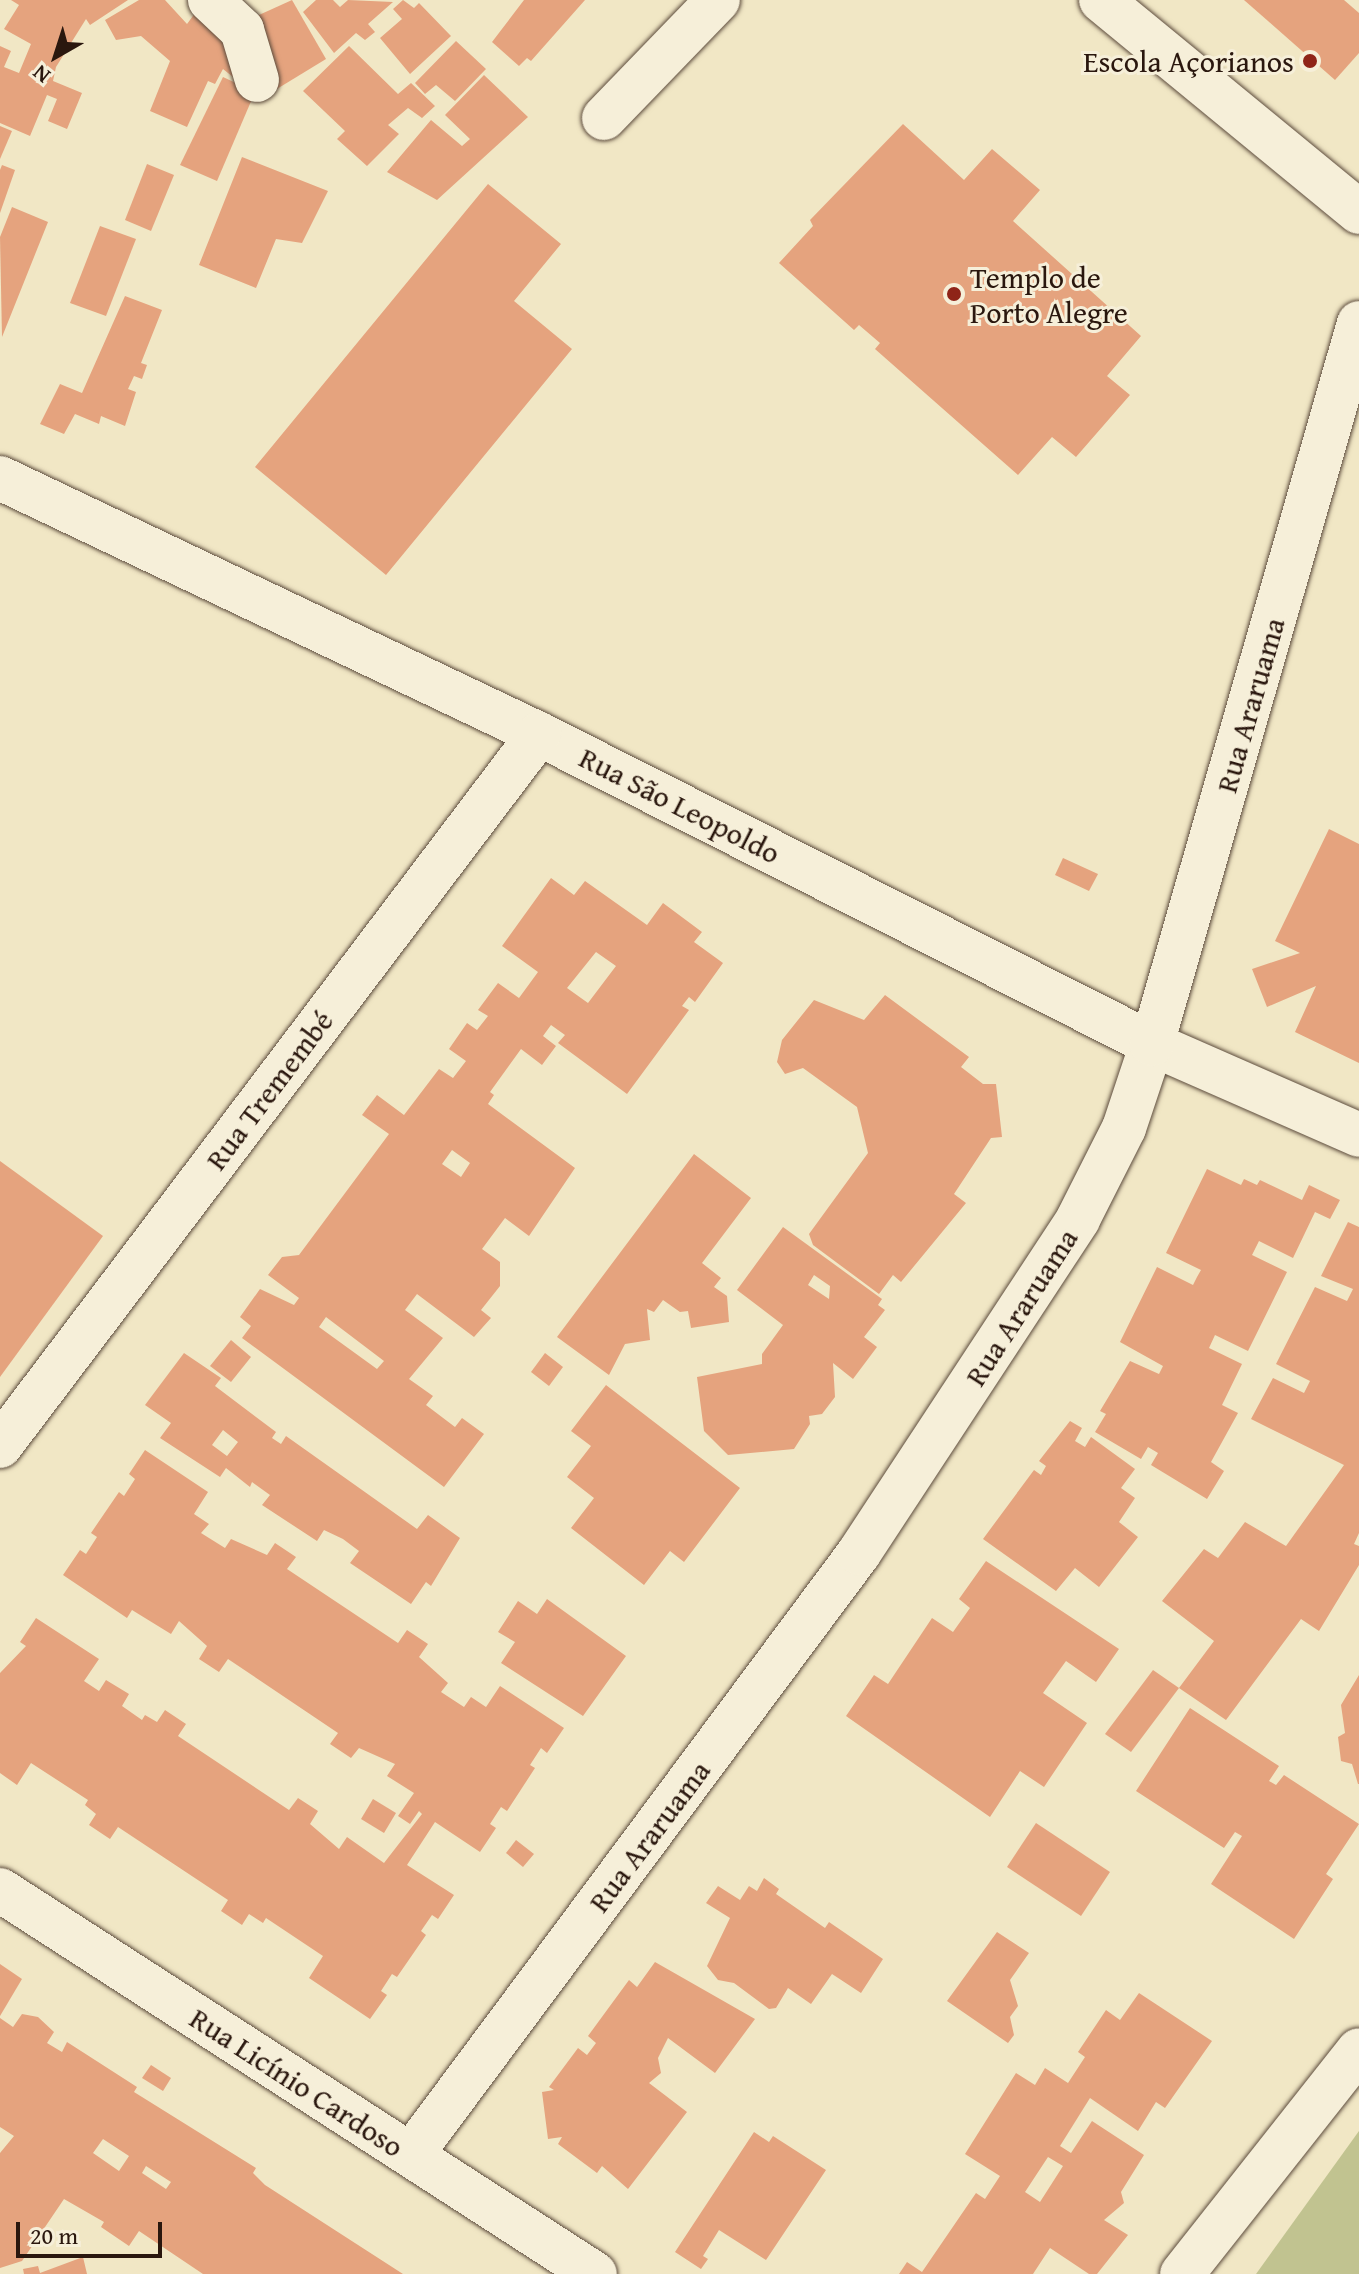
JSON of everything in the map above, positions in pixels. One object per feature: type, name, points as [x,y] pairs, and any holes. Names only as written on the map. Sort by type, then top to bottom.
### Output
[{"type":"street","points":[[210,0],[242,30],[257,80]]},
{"type":"street","points":[[604,118],[718,0]]},
{"type":"street","points":[[1101,0],[1359,212]]},
{"type":"street","name":"Rua Araruama","points":[[411,2155],[859,1553],[1078,1219],[1124,1128],[1152,1044],[1359,323]]},
{"type":"street","name":"Rua São Leopoldo","points":[[0,478],[539,734],[1152,1044],[1359,1135]]},
{"type":"street","name":"Rua Tremembé","points":[[0,1446],[539,734]]},
{"type":"street","name":"Rua Licínio Cardoso","points":[[0,1890],[595,2274]]},
{"type":"street","points":[[1182,2274],[1359,2050]]},
{"type":"green space","points":[[1359,2131],[1359,2274],[1256,2274]]},
{"type":"building","points":[[11,0],[128,0],[90,25],[86,19],[56,67],[53,81],[82,93],[67,129],[48,121],[57,99],[47,95],[30,136],[0,123],[0,46],[11,51],[4,67],[19,73],[31,44],[4,29],[19,5]]},
{"type":"building","points":[[139,0],[165,0],[187,24],[201,5],[235,30],[238,81],[223,69],[215,84],[208,81],[187,127],[150,111],[170,61],[141,36],[116,40],[105,20]]},
{"type":"building","points":[[292,0],[326,59],[267,95],[246,21]]},
{"type":"building","points":[[316,0],[333,0],[340,7],[348,0],[393,2],[368,24],[375,32],[365,40],[356,33],[334,53],[303,12]]},
{"type":"building","points":[[403,0],[414,8],[419,3],[451,36],[410,74],[380,38],[402,19],[393,9]]},
{"type":"building","points":[[524,0],[585,0],[531,61],[527,58],[519,66],[492,42]]},
{"type":"building","points":[[1244,0],[1344,0],[1359,13],[1359,53],[1335,80]]},
{"type":"building","points":[[456,41],[486,69],[455,101],[436,85],[425,94],[415,83]]},
{"type":"building","points":[[349,46],[398,94],[411,83],[435,106],[422,118],[408,108],[388,125],[399,134],[367,166],[337,139],[345,131],[303,91]]},
{"type":"building","points":[[484,75],[528,117],[437,200],[387,172],[431,120],[462,146],[470,139],[445,115]]},
{"type":"building","points":[[223,77],[255,92],[217,181],[180,165]]},
{"type":"building","name":"Templo de Porto Alegre","points":[[903,124],[964,180],[992,149],[1040,190],[1013,221],[1141,336],[1107,376],[1130,395],[1076,457],[1052,437],[1018,475],[875,349],[880,343],[859,325],[854,330],[779,263],[813,226],[810,220]]},
{"type":"building","points":[[0,126],[12,131],[0,159]]},
{"type":"building","points":[[242,157],[328,191],[302,243],[276,239],[256,288],[199,265]]},
{"type":"building","points":[[147,164],[174,175],[151,231],[125,220]]},
{"type":"building","points":[[2,165],[15,170],[0,213],[0,170]]},
{"type":"building","points":[[488,184],[561,244],[514,301],[572,349],[386,575],[255,467]]},
{"type":"building","points":[[12,207],[48,222],[2,337],[0,237]]},
{"type":"building","points":[[100,226],[136,239],[106,316],[70,303]]},
{"type":"building","points":[[125,296],[162,310],[141,363],[147,365],[142,379],[134,376],[128,389],[136,392],[125,426],[101,416],[99,424],[75,414],[64,434],[40,424],[60,384],[82,393]]},
{"type":"building","points":[[1329,829],[1359,844],[1359,1063],[1295,1032],[1316,986],[1267,1007],[1252,969],[1300,953],[1275,941]]},
{"type":"building","points":[[1063,858],[1098,874],[1089,891],[1055,875]]},
{"type":"building","points":[[551,878],[574,895],[585,881],[647,925],[663,903],[702,932],[694,942],[723,963],[695,1002],[689,997],[682,1006],[689,1010],[627,1094],[558,1043],[565,1035],[551,1025],[543,1036],[556,1046],[542,1065],[521,1049],[490,1092],[494,1095],[488,1104],[575,1168],[529,1236],[505,1218],[482,1249],[500,1262],[500,1286],[481,1310],[491,1318],[474,1337],[417,1294],[405,1310],[443,1338],[409,1379],[433,1396],[426,1405],[455,1427],[462,1418],[484,1434],[444,1487],[242,1338],[251,1326],[240,1317],[260,1289],[294,1305],[299,1298],[268,1275],[282,1257],[299,1255],[389,1134],[362,1115],[377,1095],[404,1115],[439,1069],[453,1078],[466,1061],[449,1049],[467,1023],[477,1030],[488,1016],[478,1010],[498,983],[519,998],[538,972],[502,946]],"holes":[[[596,952],[616,966],[588,1003],[567,988]],[[452,1150],[470,1163],[461,1177],[442,1164]],[[326,1317],[384,1361],[377,1369],[319,1327]]]},
{"type":"building","points":[[885,995],[969,1057],[961,1067],[983,1084],[996,1084],[1002,1137],[991,1138],[954,1194],[966,1203],[901,1282],[893,1275],[879,1294],[813,1245],[809,1234],[868,1153],[857,1107],[803,1068],[785,1074],[777,1062],[782,1040],[814,1000],[864,1020]]},
{"type":"building","points":[[694,1154],[751,1198],[702,1263],[721,1278],[714,1287],[727,1296],[729,1322],[691,1328],[688,1311],[680,1312],[663,1300],[654,1312],[647,1309],[650,1340],[625,1344],[609,1375],[557,1337]]},
{"type":"building","points":[[0,1161],[103,1236],[0,1377]]},
{"type":"building","points":[[1207,1169],[1241,1185],[1244,1179],[1257,1185],[1260,1180],[1302,1200],[1309,1185],[1340,1200],[1330,1219],[1315,1212],[1293,1258],[1259,1241],[1252,1255],[1287,1272],[1248,1351],[1215,1335],[1209,1348],[1242,1364],[1222,1405],[1238,1413],[1211,1462],[1224,1471],[1207,1499],[1151,1465],[1158,1453],[1148,1447],[1141,1459],[1095,1432],[1106,1414],[1100,1411],[1130,1361],[1159,1374],[1163,1366],[1120,1342],[1157,1267],[1193,1285],[1201,1270],[1166,1253]]},
{"type":"building","points":[[1348,1222],[1359,1227],[1359,1533],[1354,1544],[1359,1546],[1359,1565],[1319,1631],[1301,1619],[1226,1720],[1179,1688],[1214,1641],[1162,1601],[1204,1549],[1218,1558],[1245,1522],[1286,1546],[1344,1465],[1251,1419],[1273,1378],[1304,1393],[1310,1381],[1276,1364],[1315,1287],[1347,1301],[1353,1289],[1321,1276]]},
{"type":"building","points":[[783,1227],[882,1299],[878,1305],[885,1310],[864,1337],[877,1347],[853,1379],[833,1363],[835,1397],[822,1414],[809,1416],[810,1424],[794,1449],[728,1455],[704,1431],[697,1377],[762,1364],[762,1354],[783,1325],[737,1290]],"holes":[[[814,1275],[830,1286],[829,1299],[808,1285]]]},
{"type":"building","points":[[231,1340],[251,1357],[231,1382],[210,1366]]},
{"type":"building","points":[[184,1353],[221,1378],[215,1386],[276,1432],[272,1438],[281,1444],[286,1436],[417,1529],[428,1515],[460,1538],[431,1586],[426,1582],[411,1604],[350,1563],[359,1551],[343,1539],[324,1530],[317,1541],[262,1505],[270,1495],[252,1482],[250,1487],[226,1468],[220,1477],[160,1438],[171,1423],[145,1405]],"holes":[[[223,1430],[238,1442],[227,1456],[212,1445]]]},
{"type":"building","points":[[545,1353],[563,1367],[549,1386],[531,1372]]},
{"type":"building","points":[[606,1385],[740,1488],[684,1562],[670,1551],[644,1585],[571,1528],[594,1498],[567,1477],[591,1446],[571,1431]]},
{"type":"building","points":[[1070,1421],[1082,1428],[1075,1441],[1085,1447],[1091,1437],[1135,1469],[1121,1488],[1135,1498],[1119,1522],[1138,1537],[1099,1587],[1075,1568],[1056,1591],[983,1539],[1034,1470],[1041,1475],[1046,1466],[1039,1461]]},
{"type":"building","points":[[145,1450],[208,1492],[194,1514],[209,1524],[201,1533],[225,1548],[231,1539],[267,1555],[275,1543],[296,1557],[287,1569],[398,1643],[407,1630],[428,1644],[419,1657],[448,1683],[441,1692],[464,1707],[471,1697],[486,1707],[500,1686],[564,1728],[547,1753],[541,1748],[530,1765],[535,1768],[507,1811],[501,1807],[490,1824],[496,1828],[480,1852],[435,1822],[407,1865],[454,1895],[438,1919],[432,1915],[421,1931],[426,1935],[397,1977],[392,1974],[381,1991],[387,1995],[370,2019],[309,1978],[323,1956],[266,1918],[263,1923],[249,1914],[242,1925],[221,1911],[228,1900],[118,1827],[110,1839],[89,1825],[96,1814],[85,1805],[88,1800],[31,1763],[17,1785],[0,1773],[0,1673],[26,1646],[20,1642],[36,1618],[99,1659],[84,1681],[99,1691],[106,1680],[129,1694],[122,1706],[142,1720],[145,1715],[157,1722],[165,1710],[186,1724],[178,1736],[289,1810],[298,1798],[318,1811],[310,1824],[339,1849],[347,1837],[384,1863],[422,1814],[419,1811],[410,1824],[398,1816],[414,1793],[387,1776],[395,1764],[359,1748],[351,1758],[330,1744],[338,1733],[228,1659],[219,1672],[199,1659],[207,1646],[179,1621],[171,1634],[132,1610],[127,1618],[63,1575],[80,1550],[86,1554],[97,1537],[91,1533],[119,1492],[124,1496],[135,1479],[129,1474]]},
{"type":"building","points":[[986,1561],[1119,1649],[1096,1682],[1066,1661],[1043,1693],[1087,1723],[1044,1787],[1020,1771],[990,1817],[846,1716],[874,1675],[888,1684],[932,1618],[953,1632],[970,1608],[959,1599]]},
{"type":"building","points":[[547,1599],[626,1656],[583,1716],[501,1663],[515,1642],[498,1632],[518,1601],[537,1614]]},
{"type":"building","points":[[1153,1670],[1179,1688],[1131,1752],[1105,1734]]},
{"type":"building","points":[[1359,1675],[1358,1784],[1352,1764],[1341,1761],[1338,1737],[1345,1733],[1341,1705]]},
{"type":"building","points":[[1190,1708],[1279,1766],[1269,1781],[1276,1785],[1284,1775],[1359,1824],[1326,1874],[1333,1879],[1294,1939],[1211,1884],[1242,1836],[1235,1832],[1224,1848],[1136,1791]]},
{"type":"building","points":[[373,1799],[396,1813],[384,1833],[361,1819]]},
{"type":"building","points":[[1036,1823],[1110,1872],[1081,1916],[1007,1867]]},
{"type":"building","points":[[516,1840],[534,1854],[523,1867],[506,1853]]},
{"type":"building","points":[[764,1878],[779,1889],[776,1894],[825,1928],[829,1922],[883,1959],[861,1993],[832,1974],[811,2004],[788,1988],[776,2008],[769,2009],[734,1983],[718,1980],[707,1966],[730,1918],[706,1903],[718,1886],[740,1900],[749,1886],[757,1891]]},
{"type":"building","points":[[997,1932],[1029,1953],[1010,1980],[1018,2006],[1010,2017],[1014,2035],[1008,2043],[947,2001]]},
{"type":"building","points":[[655,1962],[755,2019],[715,2073],[668,2038],[658,2058],[661,2073],[649,2083],[687,2112],[628,2189],[602,2166],[597,2173],[558,2144],[562,2137],[548,2139],[542,2092],[554,2090],[549,2087],[578,2048],[587,2055],[596,2043],[588,2036],[629,1980],[637,1987]]},
{"type":"building","points":[[0,1964],[22,1979],[0,2016]]},
{"type":"building","points":[[1139,1993],[1212,2041],[1165,2108],[1156,2102],[1138,2131],[1090,2098],[1060,2146],[1071,2153],[1092,2121],[1144,2155],[1121,2192],[1124,2203],[1104,2220],[1128,2235],[1097,2274],[1089,2274],[1050,2248],[1033,2274],[899,2274],[907,2262],[922,2272],[976,2193],[985,2199],[1000,2176],[965,2154],[1016,2073],[1035,2085],[1045,2068],[1068,2083],[1085,2057],[1078,2052],[1106,2010],[1120,2020]],"holes":[[[1048,2157],[1063,2166],[1040,2202],[1025,2192]]]},
{"type":"building","points":[[22,2014],[38,2017],[54,2032],[47,2043],[62,2052],[67,2042],[137,2087],[134,2092],[256,2168],[253,2173],[265,2185],[403,2274],[203,2274],[139,2231],[129,2246],[101,2227],[104,2222],[64,2199],[22,2261],[0,2268],[0,2153],[14,2136],[0,2127],[0,2018],[13,2027]],"holes":[[[103,2139],[129,2156],[119,2171],[93,2153]],[[146,2166],[171,2182],[166,2189],[142,2173]]]},
{"type":"building","points":[[151,2065],[171,2078],[163,2091],[142,2078]]},
{"type":"building","points":[[754,2132],[769,2142],[773,2136],[826,2170],[766,2260],[719,2230],[703,2256],[708,2259],[701,2269],[675,2252]]},
{"type":"building","points":[[83,2257],[87,2274],[24,2274],[23,2269],[38,2266],[40,2273]]},
{"type":"place","name":"Escola Açorianos","points":[[1310,61]]},
{"type":"place","name":"Templo de Porto Alegre","points":[[954,294]]}]
